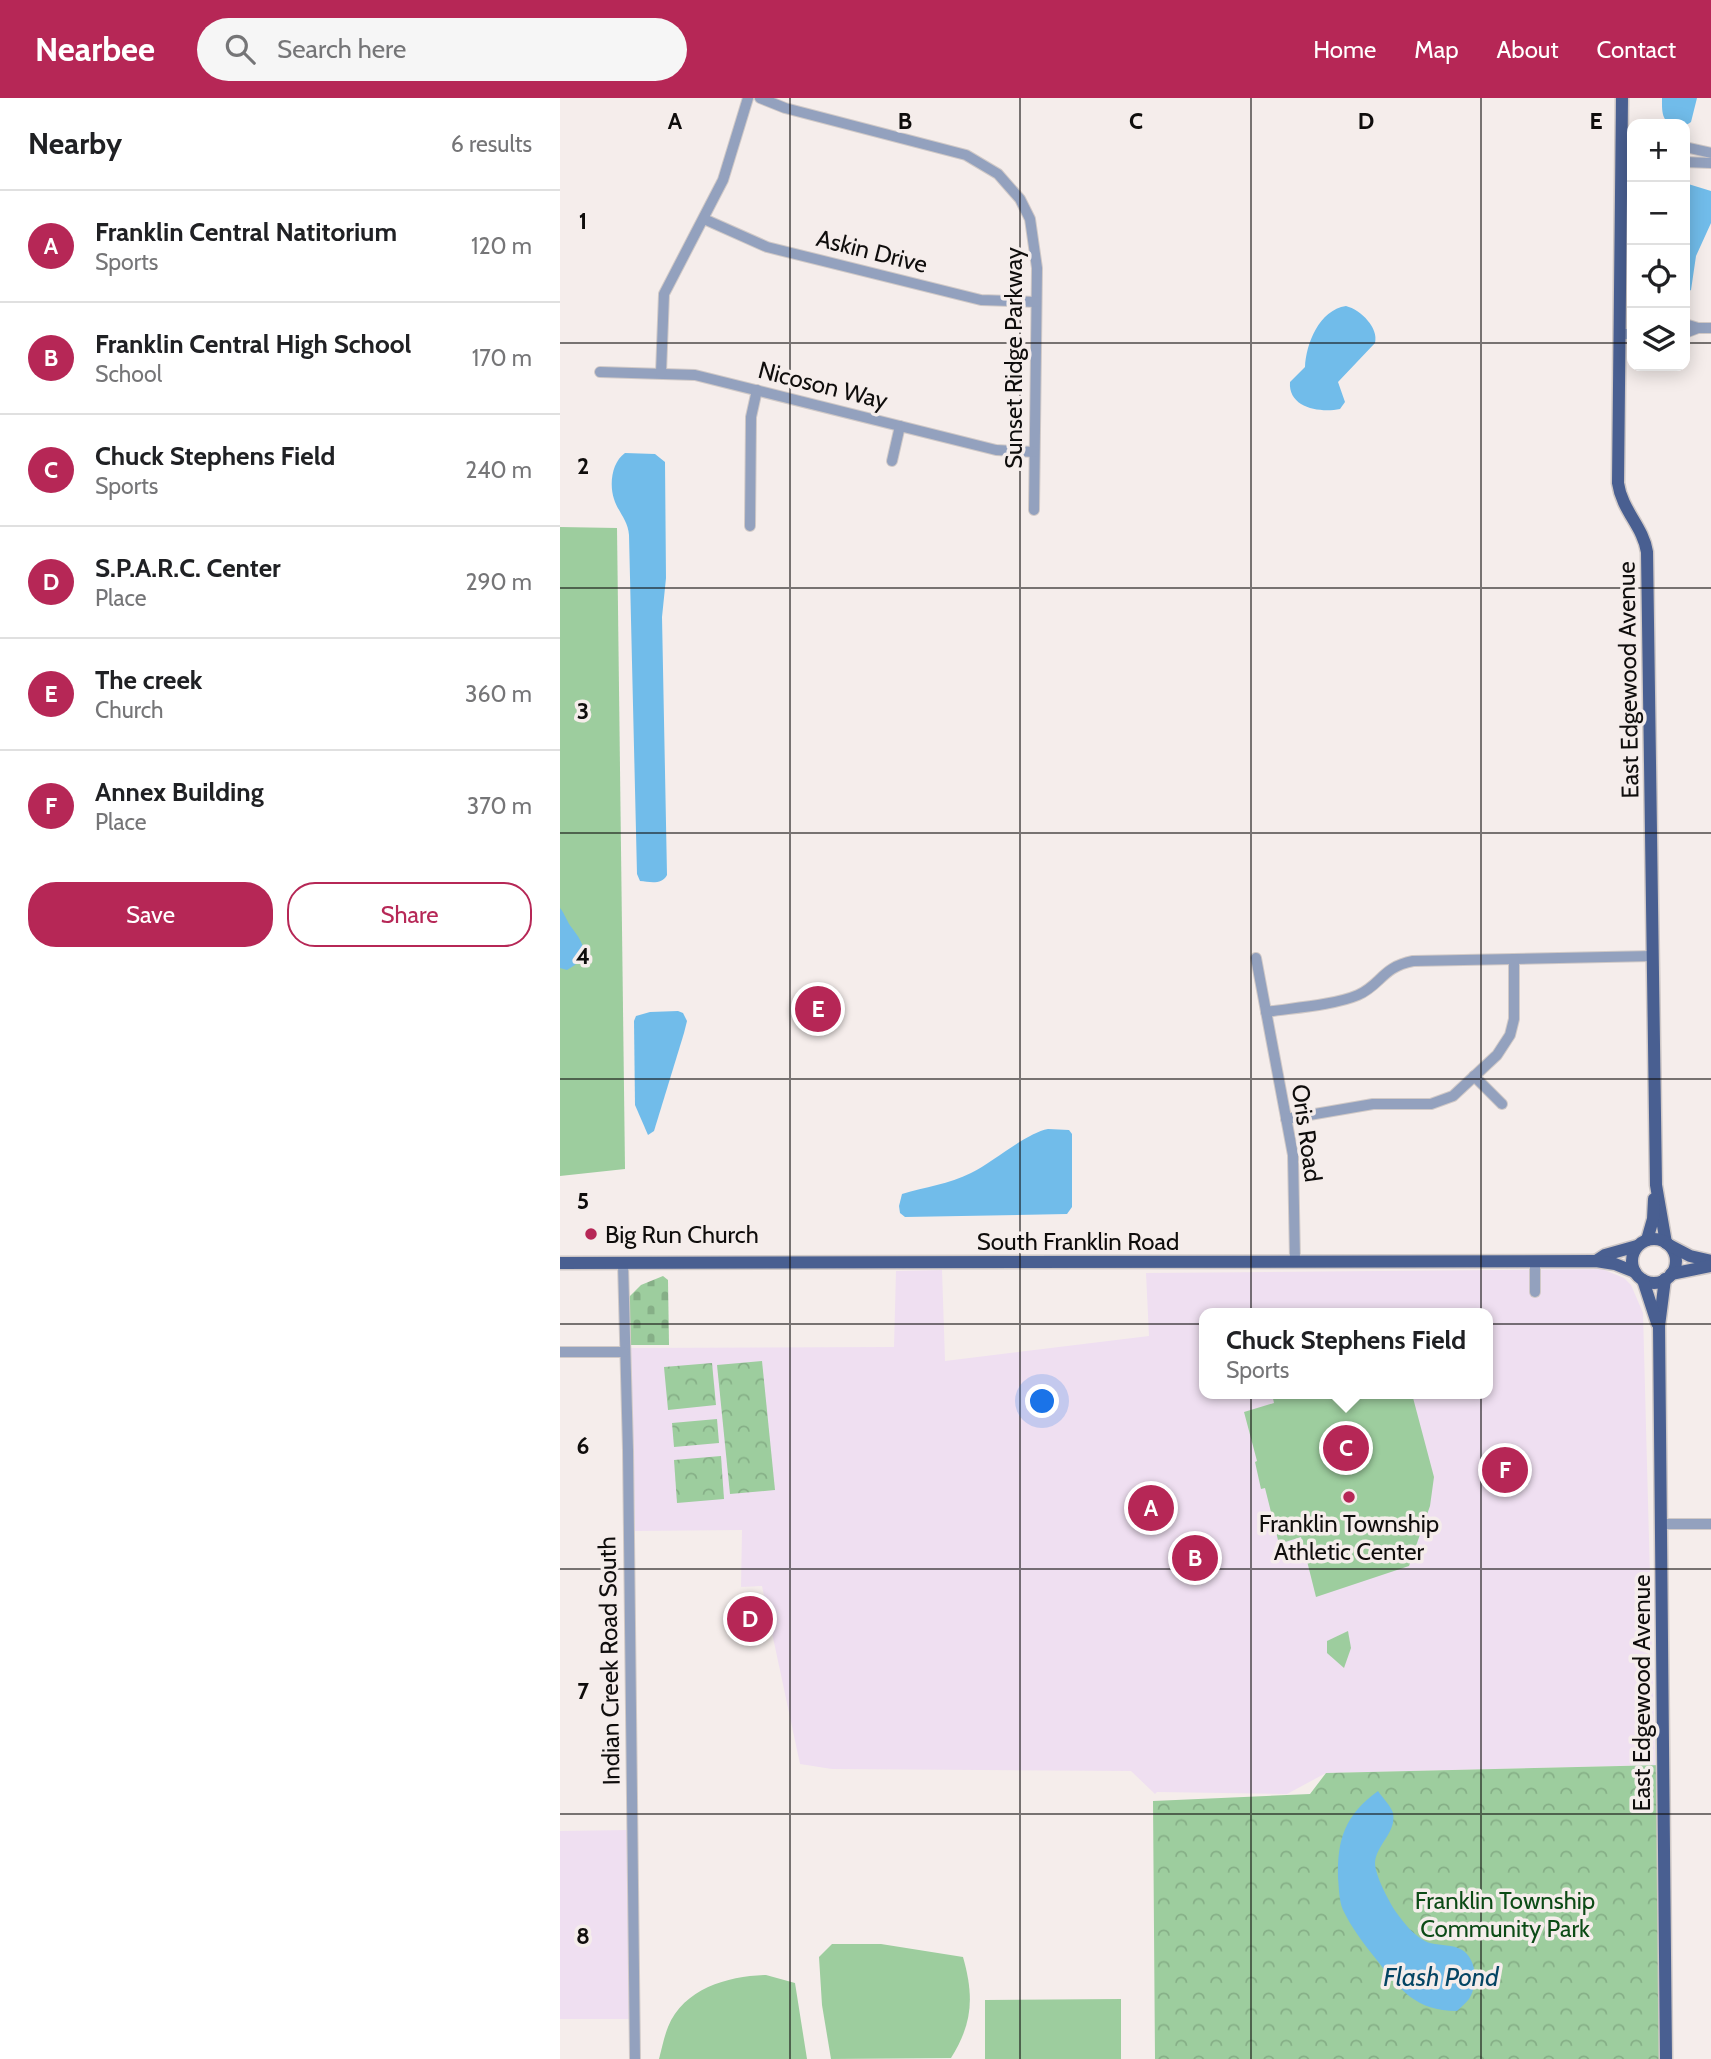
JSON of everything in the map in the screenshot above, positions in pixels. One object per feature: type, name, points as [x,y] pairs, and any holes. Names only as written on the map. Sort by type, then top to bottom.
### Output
[{"type":"main road","name":"East Edgewood Avenue","points":[[1622,98],[1627,145]]},
{"type":"main road","name":"East Edgewood Avenue","points":[[1627,162],[1626,328],[1618,483],[1624,506],[1641,534],[1647,552],[1656,1185]]},
{"type":"main road","points":[[1656,1185],[1653,1219],[1632,1257],[1659,1326]]},
{"type":"main road","points":[[1656,1185],[1667,1244],[1675,1259],[1668,1277],[1659,1326]]},
{"type":"main road","points":[[1642,1243],[1658,1239],[1711,1264]]},
{"type":"main road","name":"South Franklin Road","points":[[1596,1261],[1605,1255],[1642,1243]]},
{"type":"main road","name":"South Franklin Road","points":[[560,1263],[1596,1261],[1615,1264],[1639,1276]]},
{"type":"main road","points":[[1639,1276],[1654,1283],[1711,1264]]},
{"type":"main road","name":"East Edgewood Avenue","points":[[1659,1326],[1666,2059]]},
{"type":"street","points":[[662,373],[664,294],[727,172],[748,98]]},
{"type":"street","name":"Sunset Ridge Parkway","points":[[760,98],[785,108],[966,155],[998,174],[1020,199],[1030,219],[1035,251],[1034,510]]},
{"type":"street","points":[[1690,148],[1711,153]]},
{"type":"street","points":[[1690,162],[1711,163]]},
{"type":"street","name":"Askin Drive","points":[[704,219],[756,244],[981,300],[1036,302]]},
{"type":"street","points":[[1690,325],[1711,328]]},
{"type":"street","points":[[1690,331],[1698,327]]},
{"type":"street","name":"Nicoson Way","points":[[600,372],[695,375],[996,450],[1034,452]]},
{"type":"street","points":[[750,526],[751,417],[757,390]]},
{"type":"street","points":[[892,461],[900,426]]},
{"type":"street","points":[[1266,1012],[1352,998],[1370,988],[1386,972],[1409,962],[1653,956]]},
{"type":"street","name":"Oris Road","points":[[1256,958],[1295,1177],[1295,1261]]},
{"type":"street","points":[[1286,1119],[1380,1103],[1435,1104],[1453,1096],[1504,1045],[1513,1027],[1514,959]]},
{"type":"street","points":[[1474,1076],[1503,1104]]},
{"type":"street","points":[[1535,1261],[1535,1292]]},
{"type":"street","name":"Indian Creek Road South","points":[[623,1263],[628,1450],[635,2059]]},
{"type":"street","points":[[560,1352],[624,1352]]},
{"type":"street","points":[[1661,1524],[1711,1524]]},
{"type":"shaded area","points":[[1602,1269],[1624,1278],[1631,1285],[1643,1313],[1655,1765],[1326,1773],[1287,1794],[1155,1794],[1131,1771],[832,1769],[800,1764],[762,1586],[741,1587],[742,1530],[635,1531],[631,1348],[894,1347],[896,1271],[942,1270],[945,1361],[1149,1336],[1146,1273]]},
{"type":"shaded area","points":[[627,1830],[630,2019],[560,2019],[560,1831]]},
{"type":"green space","points":[[560,527],[617,528],[625,1169],[560,1176]]},
{"type":"green space","points":[[663,1276],[668,1280],[669,1345],[631,1345],[629,1297],[641,1285]]},
{"type":"green space","points":[[762,1361],[775,1490],[730,1494],[717,1365]]},
{"type":"green space","points":[[712,1363],[716,1405],[668,1410],[664,1367]]},
{"type":"green space","name":"Franklin Township Athletic Center","points":[[1273,1399],[1413,1399],[1434,1477],[1430,1506],[1409,1566],[1316,1597],[1301,1537],[1279,1544],[1265,1488],[1261,1489],[1255,1462],[1257,1461],[1244,1412],[1274,1403]]},
{"type":"green space","points":[[717,1419],[719,1443],[674,1447],[672,1423]]},
{"type":"green space","points":[[721,1456],[724,1499],[677,1503],[674,1460]]},
{"type":"green space","points":[[1348,1631],[1351,1648],[1344,1668],[1327,1653],[1327,1641]]},
{"type":"green space","name":"Franklin Township Community Park","points":[[1663,1765],[1661,2059],[1155,2059],[1153,1801],[1310,1794],[1326,1773]]},
{"type":"green space","points":[[832,1944],[881,1944],[963,1957],[969,1984],[969,2009],[964,2033],[951,2058],[831,2059],[822,2005],[819,1957]]},
{"type":"green space","points":[[766,1975],[795,1983],[807,2059],[659,2059],[668,2027],[675,2014],[696,1994],[737,1978]]},
{"type":"green space","points":[[1121,1999],[1121,2059],[985,2059],[985,2000]]},
{"type":"water","points":[[1662,98],[1697,98],[1690,122],[1690,119],[1665,119]]},
{"type":"water","points":[[1690,185],[1711,191],[1711,223],[1696,256],[1691,290]]},
{"type":"water","points":[[1346,306],[1368,320],[1376,337],[1375,343],[1338,382],[1345,402],[1340,409],[1307,407],[1294,398],[1290,382],[1305,367],[1311,339],[1321,321],[1328,314]]},
{"type":"water","points":[[625,453],[655,454],[665,462],[666,578],[662,617],[667,875],[655,882],[640,881],[637,874],[629,535],[614,499],[612,487],[614,468]]},
{"type":"water","points":[[560,908],[580,940],[583,950],[580,960],[567,970],[560,968]]},
{"type":"water","points":[[650,1012],[683,1013],[687,1021],[654,1131],[648,1135],[635,1105],[634,1021],[636,1016]]},
{"type":"water","points":[[1048,1129],[1069,1130],[1072,1134],[1072,1207],[1067,1214],[905,1217],[900,1213],[902,1194],[963,1177],[1030,1136]]},
{"type":"water","name":"Flash Pond","points":[[1378,1791],[1393,1813],[1392,1826],[1375,1863],[1390,1902],[1402,1920],[1418,1936],[1427,1942],[1458,1948],[1472,1963],[1475,1978],[1472,1993],[1457,2011],[1430,2007],[1401,1989],[1362,1941],[1342,1906],[1338,1864],[1345,1829],[1358,1809]]},
{"type":"place","name":"The creek","points":[[818,1009]]},
{"type":"place","name":"Big Run Church","points":[[591,1234]]},
{"type":"place","name":"Chuck Stephens Field","points":[[1346,1448]]},
{"type":"place","name":"Annex Building","points":[[1505,1470]]},
{"type":"place","name":"Franklin Township Athletic Center","points":[[1349,1497]]},
{"type":"place","name":"Franklin Central Natitorium","points":[[1151,1508]]},
{"type":"place","name":"Franklin Central High School","points":[[1195,1558]]},
{"type":"place","name":"S.P.A.R.C. Center","points":[[750,1619]]}]
